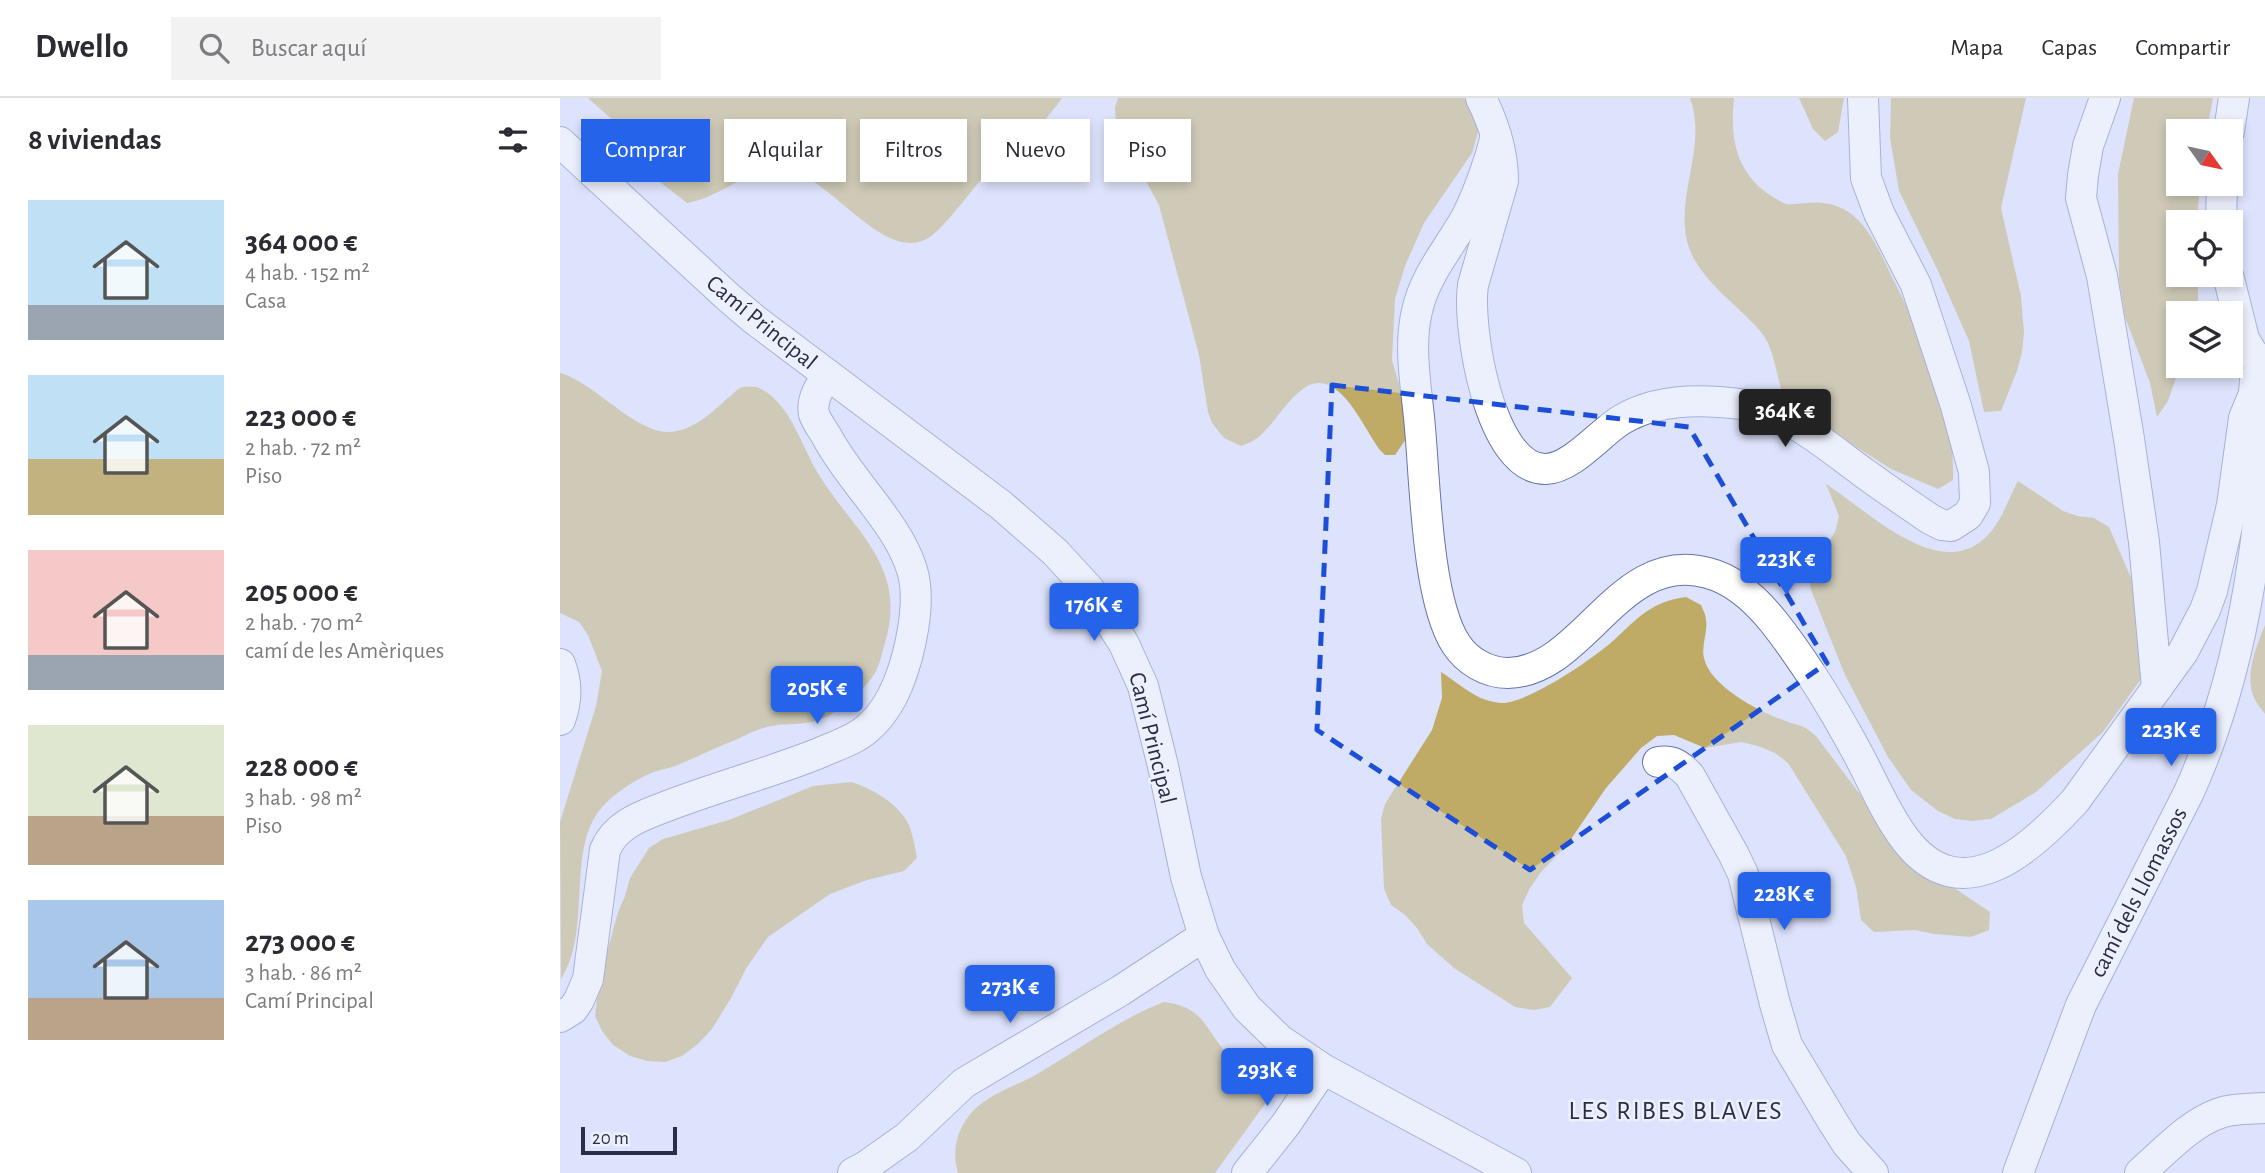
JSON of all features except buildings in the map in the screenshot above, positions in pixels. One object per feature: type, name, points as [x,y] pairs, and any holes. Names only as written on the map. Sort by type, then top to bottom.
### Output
[{"type":"street","points":[[1481,98],[1496,136],[1503,167],[1503,181],[1473,285],[1472,330],[1479,367],[1496,424],[1504,438],[1525,460],[1534,467],[1556,467],[1623,419],[1651,408],[1692,402],[1741,404],[1773,413],[1790,422],[1930,519],[1951,526],[1968,515],[1975,503],[1974,472],[1923,303],[1905,261],[1875,205],[1866,178],[1863,98]]},
{"type":"street","points":[[2105,98],[2088,146],[2081,198],[2104,285],[2129,439],[2144,542],[2157,688]]},
{"type":"street","points":[[2231,119],[2234,98]]},
{"type":"street","points":[[1496,136],[1488,167],[1468,213],[1426,285],[1416,314],[1413,335],[1427,508],[1436,582],[1444,618],[1455,643],[1471,661],[1492,671],[1513,673],[1525,670],[1549,659],[1579,636],[1617,600],[1663,572],[1685,568],[1718,575],[1748,595],[1782,632],[1847,734],[1905,839],[1919,855],[1945,871],[1967,874],[1992,868],[2007,860],[2058,820],[2075,801],[2183,653],[2205,610],[2232,505],[2244,418],[2260,373],[2244,339],[2231,287]]},
{"type":"street","name":"Camí Principal","points":[[560,142],[727,297],[1001,505],[1074,571],[1096,598],[1124,644],[1143,685],[1186,877],[1204,936],[1220,969],[1247,1008],[1280,1040],[1323,1069],[1516,1173]]},
{"type":"street","name":"camí dels Llomassos","points":[[2018,1173],[2081,1005],[2189,792],[2229,684],[2239,646],[2259,516],[2260,373]]},
{"type":"street","points":[[560,1017],[573,1009],[588,979],[604,850],[609,839],[618,830],[663,807],[780,768],[853,739],[880,716],[897,686],[904,669],[913,625],[915,592],[912,571],[898,540],[850,475],[814,414],[817,391],[828,375]]},
{"type":"street","points":[[560,664],[566,694],[560,720]]},
{"type":"street","points":[[1658,762],[1670,761],[1681,766],[1690,776],[1734,855],[1743,874],[1774,1004],[1787,1045],[1847,1144],[1873,1173]]},
{"type":"street","points":[[853,1173],[866,1167],[906,1137],[964,1083],[1120,991],[1204,936]]},
{"type":"street","points":[[1247,1173],[1286,1124],[1323,1069]]},
{"type":"street","points":[[2140,1173],[2170,1146],[2208,1118],[2224,1112],[2265,1108]]},
{"type":"highlighted area","points":[[1332,385],[1689,427],[1827,663],[1530,870],[1317,730]]},
{"type":"shaded area","points":[[588,98],[1062,98],[1045,119],[981,119],[981,180],[936,232],[912,243],[894,239],[875,229],[814,182],[846,182],[846,119],[724,119],[724,182],[738,182],[687,203],[660,182],[710,182],[710,119],[612,119]]},
{"type":"shaded area","points":[[1118,98],[1464,98],[1479,129],[1472,153],[1424,223],[1405,266],[1395,299],[1392,360],[1404,401],[1408,429],[1406,439],[1395,455],[1385,455],[1379,449],[1346,399],[1332,387],[1319,383],[1307,386],[1296,394],[1266,430],[1254,440],[1241,446],[1224,438],[1212,423],[1208,412],[1199,355],[1159,205],[1146,182],[1191,182],[1191,119],[1116,119]]},
{"type":"shaded area","points":[[1690,98],[1734,98],[1734,138],[1741,163],[1756,184],[1767,193],[1786,204],[1821,203],[1839,207],[1856,218],[1867,231],[1904,301],[1936,375],[1949,426],[1953,480],[1938,489],[1891,469],[1786,402],[1766,339],[1706,277],[1690,250],[1685,219],[1695,132]]},
{"type":"shaded area","points":[[1799,98],[1844,98],[1838,132],[1825,141],[1813,129]]},
{"type":"shaded area","points":[[1891,98],[2026,98],[2001,208],[2021,296],[2024,333],[2017,371],[2001,411],[1984,412],[1969,341],[1899,191],[1890,138]]},
{"type":"shaded area","points":[[2134,98],[2213,98],[2209,119],[2166,119],[2166,196],[2199,196],[2198,210],[2166,210],[2166,287],[2198,287],[2198,301],[2166,301],[2166,378],[2176,378],[2168,401],[2157,417],[2150,383],[2125,317],[2119,279],[2118,174]]},
{"type":"shaded area","points":[[560,373],[587,386],[643,425],[670,432],[687,428],[702,420],[740,388],[756,387],[771,396],[788,416],[819,475],[874,552],[884,571],[889,592],[890,616],[880,662],[872,678],[853,698],[828,716],[811,722],[757,730],[635,781],[606,803],[593,820],[585,841],[576,936],[571,959],[561,979],[560,822],[596,706],[602,671],[588,635],[579,622],[560,613]]},
{"type":"shaded area","points":[[2018,481],[2063,511],[2094,518],[2109,527],[2132,580],[2140,636],[2141,679],[2103,732],[2036,792],[1991,819],[1955,819],[1938,811],[1911,790],[1888,757],[1845,675],[1811,590],[1809,573],[1835,532],[1839,516],[1826,484],[1908,540],[1931,549],[1953,552],[1974,546],[1993,529]]},
{"type":"shaded area","points":[[1686,597],[1701,605],[1705,614],[1704,658],[1715,678],[1749,704],[1803,727],[1816,736],[1881,822],[1947,883],[1990,912],[1989,930],[1971,937],[1915,930],[1874,932],[1861,920],[1856,887],[1846,856],[1788,763],[1775,753],[1758,746],[1741,742],[1705,748],[1674,735],[1657,736],[1641,748],[1606,788],[1567,845],[1541,872],[1522,905],[1524,923],[1572,978],[1550,1007],[1534,1010],[1515,1007],[1454,968],[1427,944],[1405,915],[1391,905],[1384,889],[1381,819],[1385,804],[1432,730],[1442,698],[1441,672],[1480,698],[1502,703],[1514,701],[1544,688],[1577,668],[1654,607]]},
{"type":"shaded area","points":[[2265,625],[2265,714],[2254,698],[2250,678],[2253,659]]},
{"type":"shaded area","points":[[851,782],[868,788],[899,810],[909,825],[917,858],[904,871],[867,880],[830,894],[768,937],[747,967],[712,1029],[682,1056],[665,1062],[647,1061],[630,1056],[613,1045],[595,1016],[599,983],[630,878],[649,848],[663,839],[729,820],[813,786]]},
{"type":"shaded area","points":[[1164,1002],[1178,1005],[1196,1014],[1230,1057],[1275,1090],[1215,1173],[958,1173],[955,1151],[958,1136],[968,1117],[981,1103],[1032,1077],[1130,1018]]},
{"type":"district","name":"LES RIBES BLAVES","points":[[1676,1110]]}]
